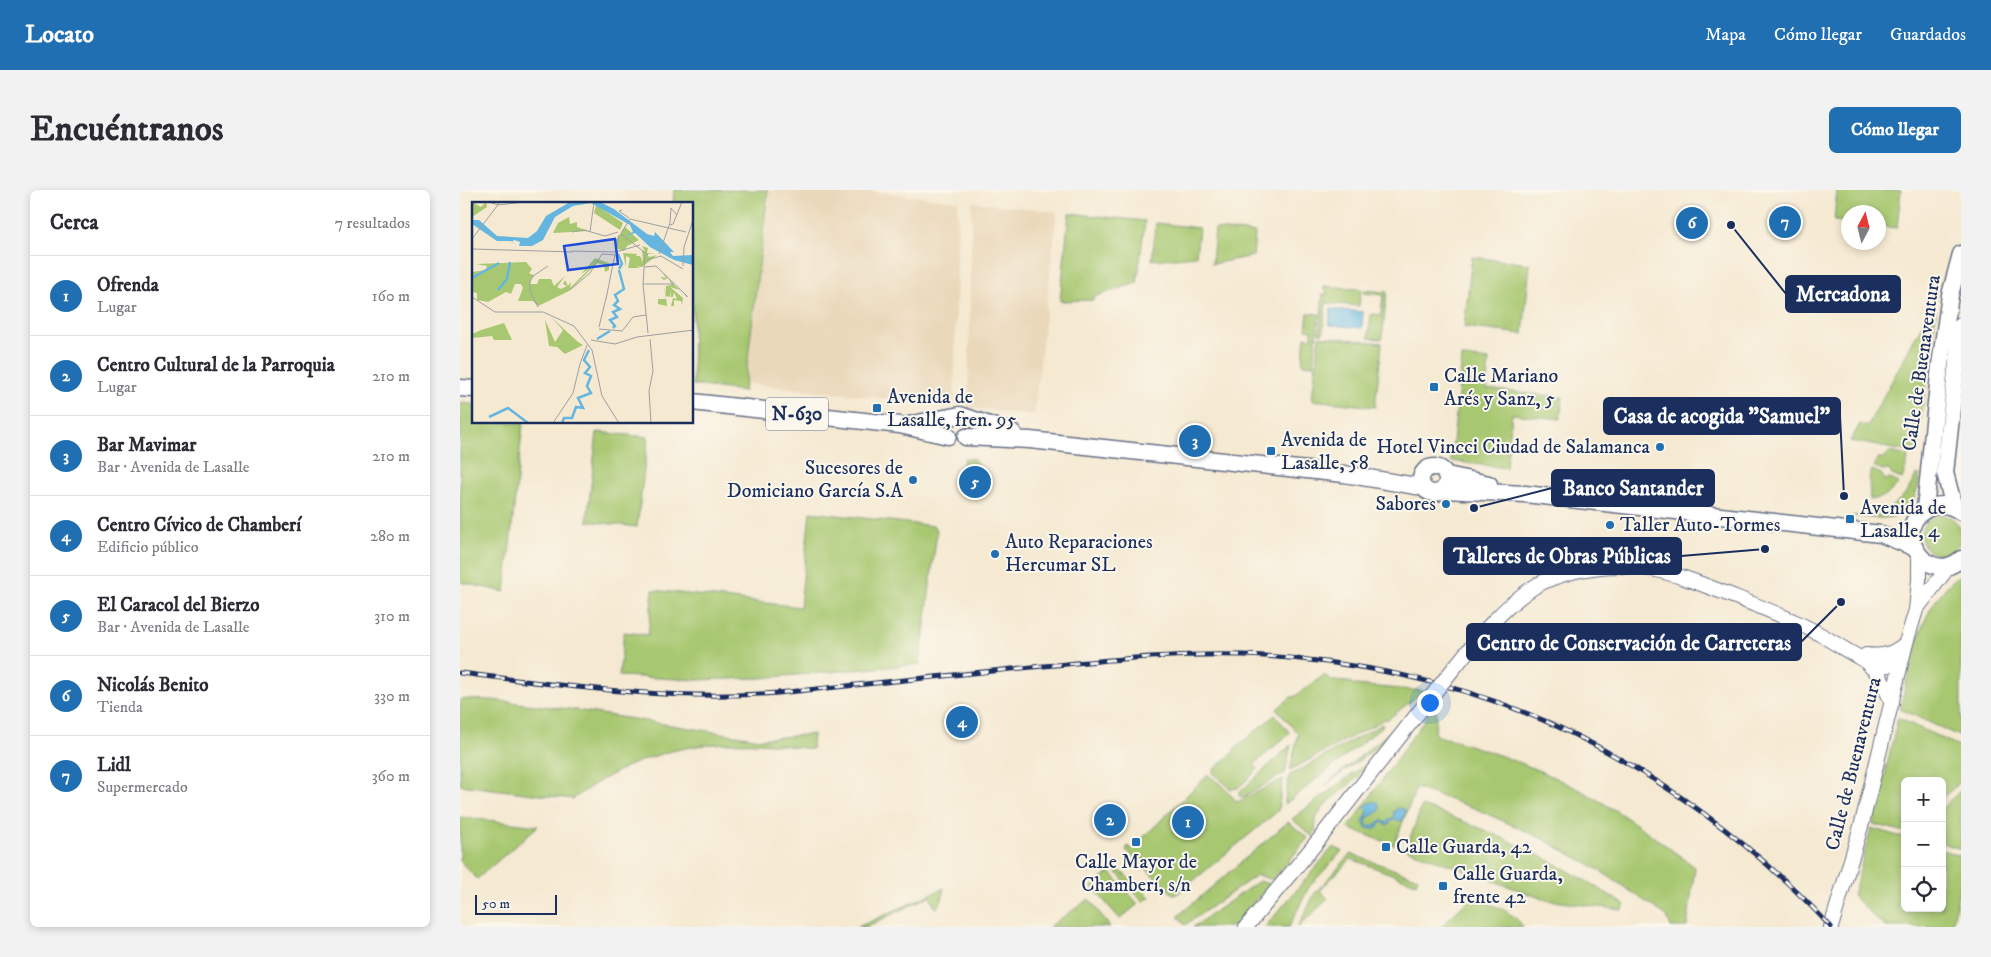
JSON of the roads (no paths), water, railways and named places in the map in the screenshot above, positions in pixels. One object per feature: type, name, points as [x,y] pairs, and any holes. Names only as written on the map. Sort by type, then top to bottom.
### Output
[{"type":"highway","name":"Calle de Buenaventura","points":[[1925,509],[1940,365],[1950,295],[1961,254]]},
{"type":"highway","name":"Calle de Buenaventura","points":[[1958,509],[1945,473],[1961,326]]},
{"type":"highway","name":"N-630","points":[[694,403],[900,426],[948,436],[956,440],[966,437],[1030,440],[1344,474],[1423,479]]},
{"type":"highway","name":"N-630","points":[[900,426],[921,424],[960,415],[1030,440]]},
{"type":"highway","points":[[948,436],[944,427],[949,418]]},
{"type":"highway","points":[[966,418],[970,424],[970,431],[966,437]]},
{"type":"highway","name":"N-630","points":[[1436,467],[1442,470],[1445,482],[1438,494],[1432,494],[1423,479],[1429,468],[1436,467]]},
{"type":"highway","name":"N-630","points":[[1445,482],[1525,494],[1881,534],[1916,552],[1933,565],[1958,562]]},
{"type":"highway","points":[[1925,509],[1939,504],[1958,509]]},
{"type":"highway","name":"N-630","points":[[1881,534],[1914,522],[1925,509]]},
{"type":"highway","points":[[1914,522],[1911,534],[1916,552]]},
{"type":"main road","name":"Calle de Buenaventura","points":[[1831,927],[1862,824],[1916,610],[1919,580],[1916,552]]},
{"type":"main road","name":"Calle de Buenaventura","points":[[1916,610],[1958,562]]},
{"type":"main road","points":[[1246,927],[1317,842],[1485,629],[1509,605],[1538,584],[1569,573],[1594,567],[1622,566],[1649,568],[1683,577],[1771,611],[1809,628],[1876,665],[1888,666],[1896,662],[1905,649]]},
{"type":"main road","points":[[1852,652],[1868,656],[1887,655],[1905,649]]},
{"type":"main road","points":[[1866,661],[1880,676],[1892,703]]},
{"type":"water","points":[[1331,309],[1363,312],[1362,328],[1329,325]]},
{"type":"water","points":[[1372,802],[1378,802],[1379,811],[1367,818],[1366,825],[1373,826],[1382,820],[1386,823],[1390,818],[1393,819],[1387,825],[1381,822],[1376,829],[1367,828],[1363,822],[1368,812],[1365,806]]},
{"type":"water","points":[[1399,808],[1406,810],[1402,821],[1393,819],[1394,811]]},
{"type":"railway","points":[[460,673],[619,691],[658,694],[738,695],[778,693],[1032,667],[1163,656],[1243,655],[1282,657],[1362,667],[1440,684],[1515,709],[1552,724],[1628,764],[1666,787],[1736,839],[1770,867],[1831,927]]},
{"type":"place","name":"Lidl","points":[[1785,222]]},
{"type":"place","name":"Nicolás Benito","points":[[1692,223]]},
{"type":"place","name":"Mercadona","points":[[1731,225]]},
{"type":"place","name":"Calle Mariano Arés y Sanz, 5","points":[[1434,387]]},
{"type":"place","name":"Avenida de Lasalle, fren. 95","points":[[877,408]]},
{"type":"place","name":"Bar Mavimar","points":[[1195,441]]},
{"type":"place","name":"Hotel Vincci Ciudad de Salamanca","points":[[1660,447]]},
{"type":"place","name":"Avenida de Lasalle, 58","points":[[1271,451]]},
{"type":"place","name":"Sucesores de Domiciano García S.A","points":[[913,480]]},
{"type":"place","name":"El Caracol del Bierzo","points":[[975,482]]},
{"type":"place","name":"Casa de acogida \"Samuel\"","points":[[1844,496]]},
{"type":"place","name":"Sabores","points":[[1446,504]]},
{"type":"place","name":"Banco Santander","points":[[1474,508]]},
{"type":"place","name":"Avenida de Lasalle, 4","points":[[1850,519]]},
{"type":"place","name":"Taller Auto-Tormes","points":[[1610,525]]},
{"type":"place","name":"Talleres de Obras Públicas","points":[[1765,549]]},
{"type":"place","name":"Auto Reparaciones Hercumar SL","points":[[995,554]]},
{"type":"place","name":"Centro de Conservación de Carreteras","points":[[1841,602]]},
{"type":"place","name":"Centro Cívico de Chamberí","points":[[962,722]]},
{"type":"place","name":"Centro Cultural de la Parroquia","points":[[1110,820]]},
{"type":"place","name":"Ofrenda","points":[[1188,822]]},
{"type":"place","name":"Calle Mayor de Chamberí, s/n","points":[[1136,842]]},
{"type":"place","name":"Calle Guarda, 42","points":[[1386,847]]},
{"type":"place","name":"Calle Guarda, frente 42","points":[[1443,886]]}]
